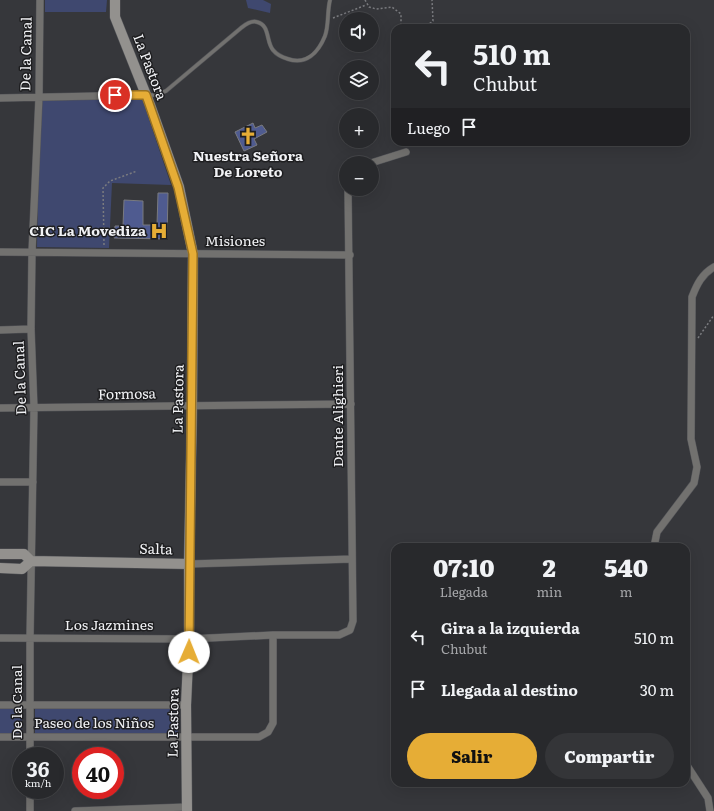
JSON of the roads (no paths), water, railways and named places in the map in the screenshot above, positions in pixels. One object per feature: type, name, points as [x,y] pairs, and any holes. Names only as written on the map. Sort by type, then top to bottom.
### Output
[{"type":"street","name":"De la Canal","points":[[30,747],[30,638],[34,408],[31,329],[32,252],[39,97],[40,0]]},
{"type":"street","name":"La Pastora","points":[[115,0],[115,17],[146,95],[178,187],[193,254],[189,639],[186,705],[187,809]]},
{"type":"street","points":[[0,98],[146,95]]},
{"type":"street","points":[[379,160],[406,152]]},
{"type":"street","name":"Dante Alighieri","points":[[339,635],[350,630],[353,621],[348,196]]},
{"type":"street","name":"Misiones","points":[[0,252],[350,255]]},
{"type":"street","points":[[655,543],[657,532],[694,484],[698,467],[691,438],[692,297],[697,284],[706,272],[714,267]]},
{"type":"street","points":[[0,330],[31,329]]},
{"type":"street","name":"Formosa","points":[[0,408],[351,404]]},
{"type":"street","points":[[0,482],[33,482]]},
{"type":"street","name":"Salta","points":[[0,554],[24,554],[31,561]]},
{"type":"street","name":"Salta","points":[[0,568],[22,569],[31,561],[189,564],[352,559]]},
{"type":"street","name":"Los Jazmines","points":[[0,638],[189,639],[273,635],[339,635]]},
{"type":"street","name":"Paseo de los Niños","points":[[0,737],[260,736],[268,732],[273,723],[273,635]]},
{"type":"street","name":"Paseo de los Niños","points":[[0,706],[186,705]]},
{"type":"street","points":[[690,770],[708,798],[710,811]]},
{"type":"street","points":[[30,799],[30,811]]},
{"type":"street","points":[[75,811],[187,809]]},
{"type":"lane","points":[[146,95],[155,95],[166,91],[241,28],[252,22],[258,22],[267,31],[271,48],[280,57],[296,62],[304,61],[320,47],[325,35],[330,0]]},
{"type":"place","name":"Nuestra Señora De Loreto","points":[[248,136]]},
{"type":"place","name":"CIC La Movediza","points":[[159,231]]}]
